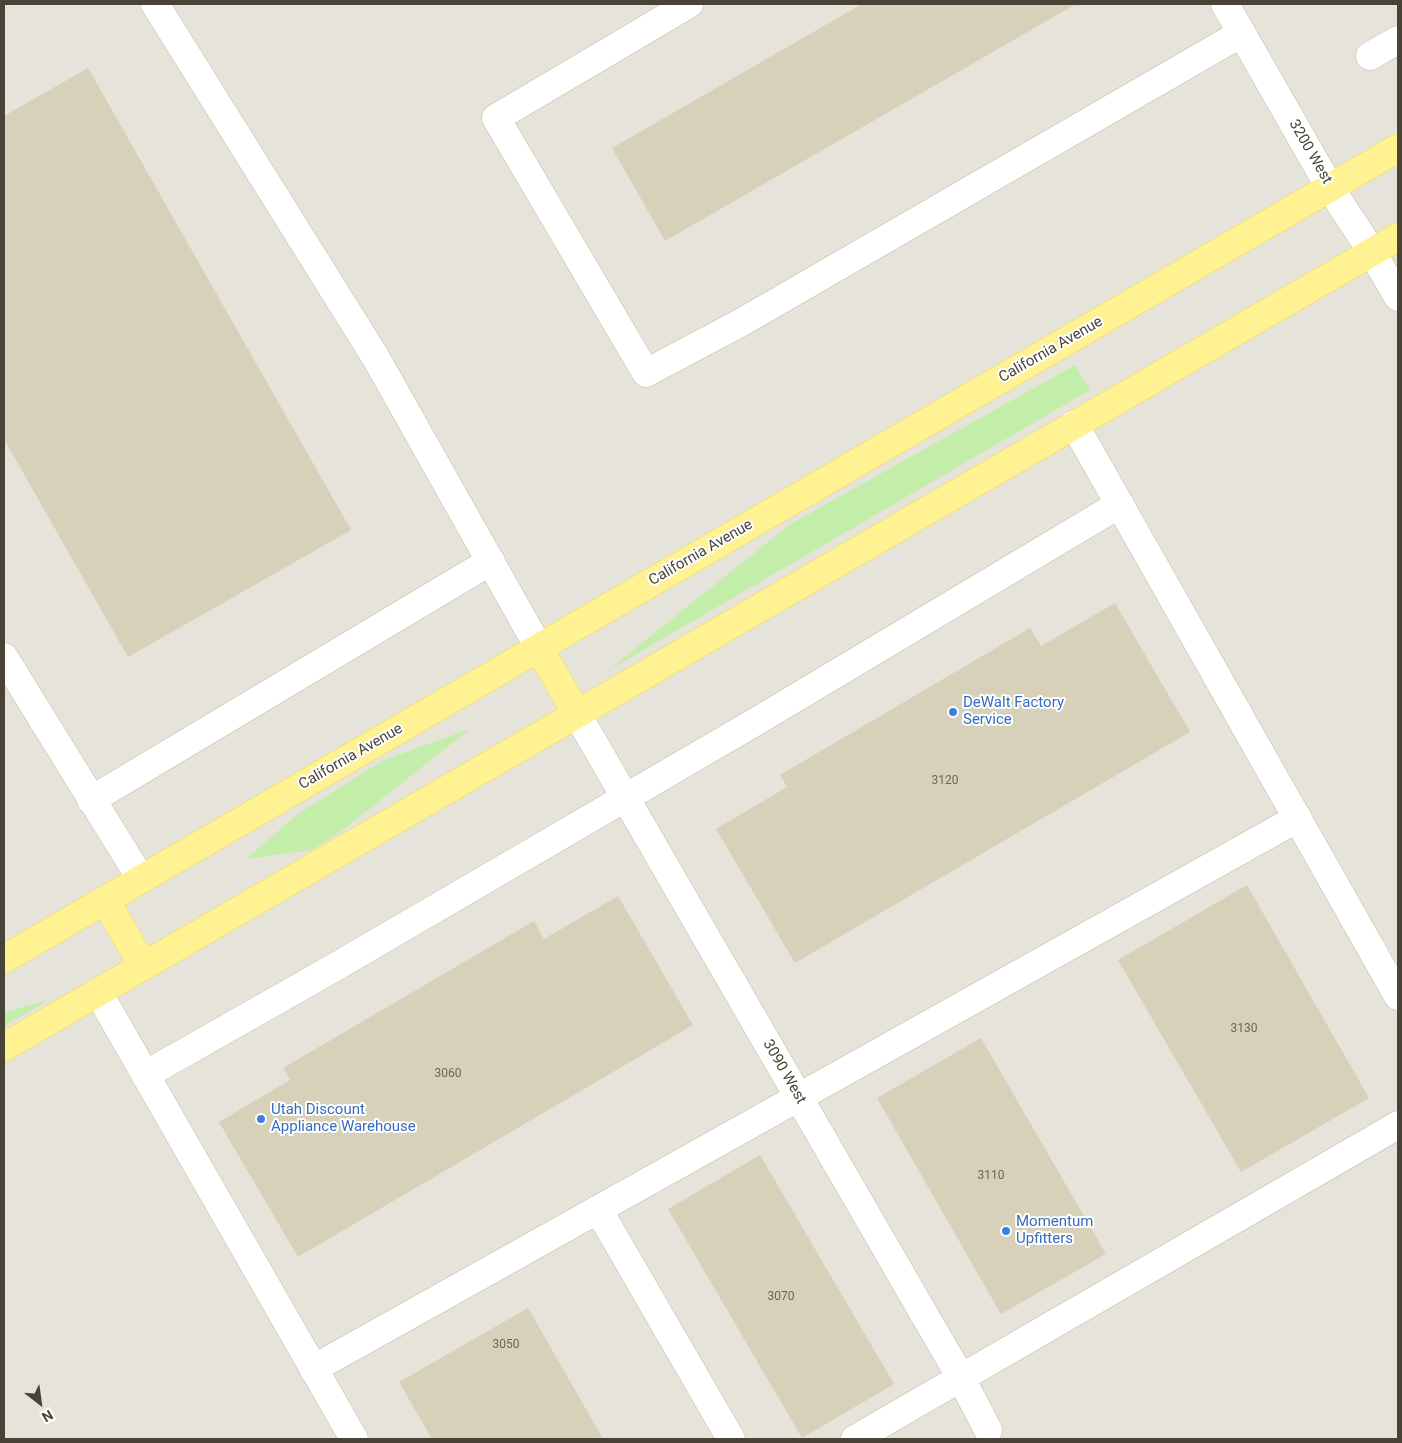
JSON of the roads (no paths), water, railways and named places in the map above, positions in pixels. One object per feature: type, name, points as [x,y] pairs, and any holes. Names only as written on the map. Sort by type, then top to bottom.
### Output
[{"type":"main road","name":"California Avenue","points":[[4,959],[1398,148]]},
{"type":"main road","points":[[4,1047],[1398,237]]},
{"type":"main road","points":[[538,648],[577,714]]},
{"type":"main road","points":[[105,900],[143,965]]},
{"type":"street","points":[[155,4],[376,358],[538,648]]},
{"type":"street","points":[[689,4],[496,118],[646,373],[759,312],[1242,33]]},
{"type":"street","name":"3200 West","points":[[1225,4],[1330,188],[1372,252],[1398,297]]},
{"type":"street","points":[[1370,56],[1398,40]]},
{"type":"street","points":[[1074,424],[1398,996]]},
{"type":"street","points":[[145,1075],[330,970],[1120,504]]},
{"type":"street","points":[[91,800],[491,561]]},
{"type":"street","points":[[4,657],[141,879]]},
{"type":"street","name":"3090 West","points":[[577,714],[961,1378],[988,1430]]},
{"type":"street","points":[[313,1369],[1298,818]]},
{"type":"street","points":[[98,992],[354,1439]]},
{"type":"street","points":[[855,1439],[1398,1125]]},
{"type":"street","points":[[598,1210],[731,1439]]},
{"type":"place","name":"DeWalt Factory Service","points":[[953,712]]},
{"type":"place","name":"Utah Discount Appliance Warehouse","points":[[261,1119]]},
{"type":"place","name":"Momentum Upfitters","points":[[1006,1231]]}]
